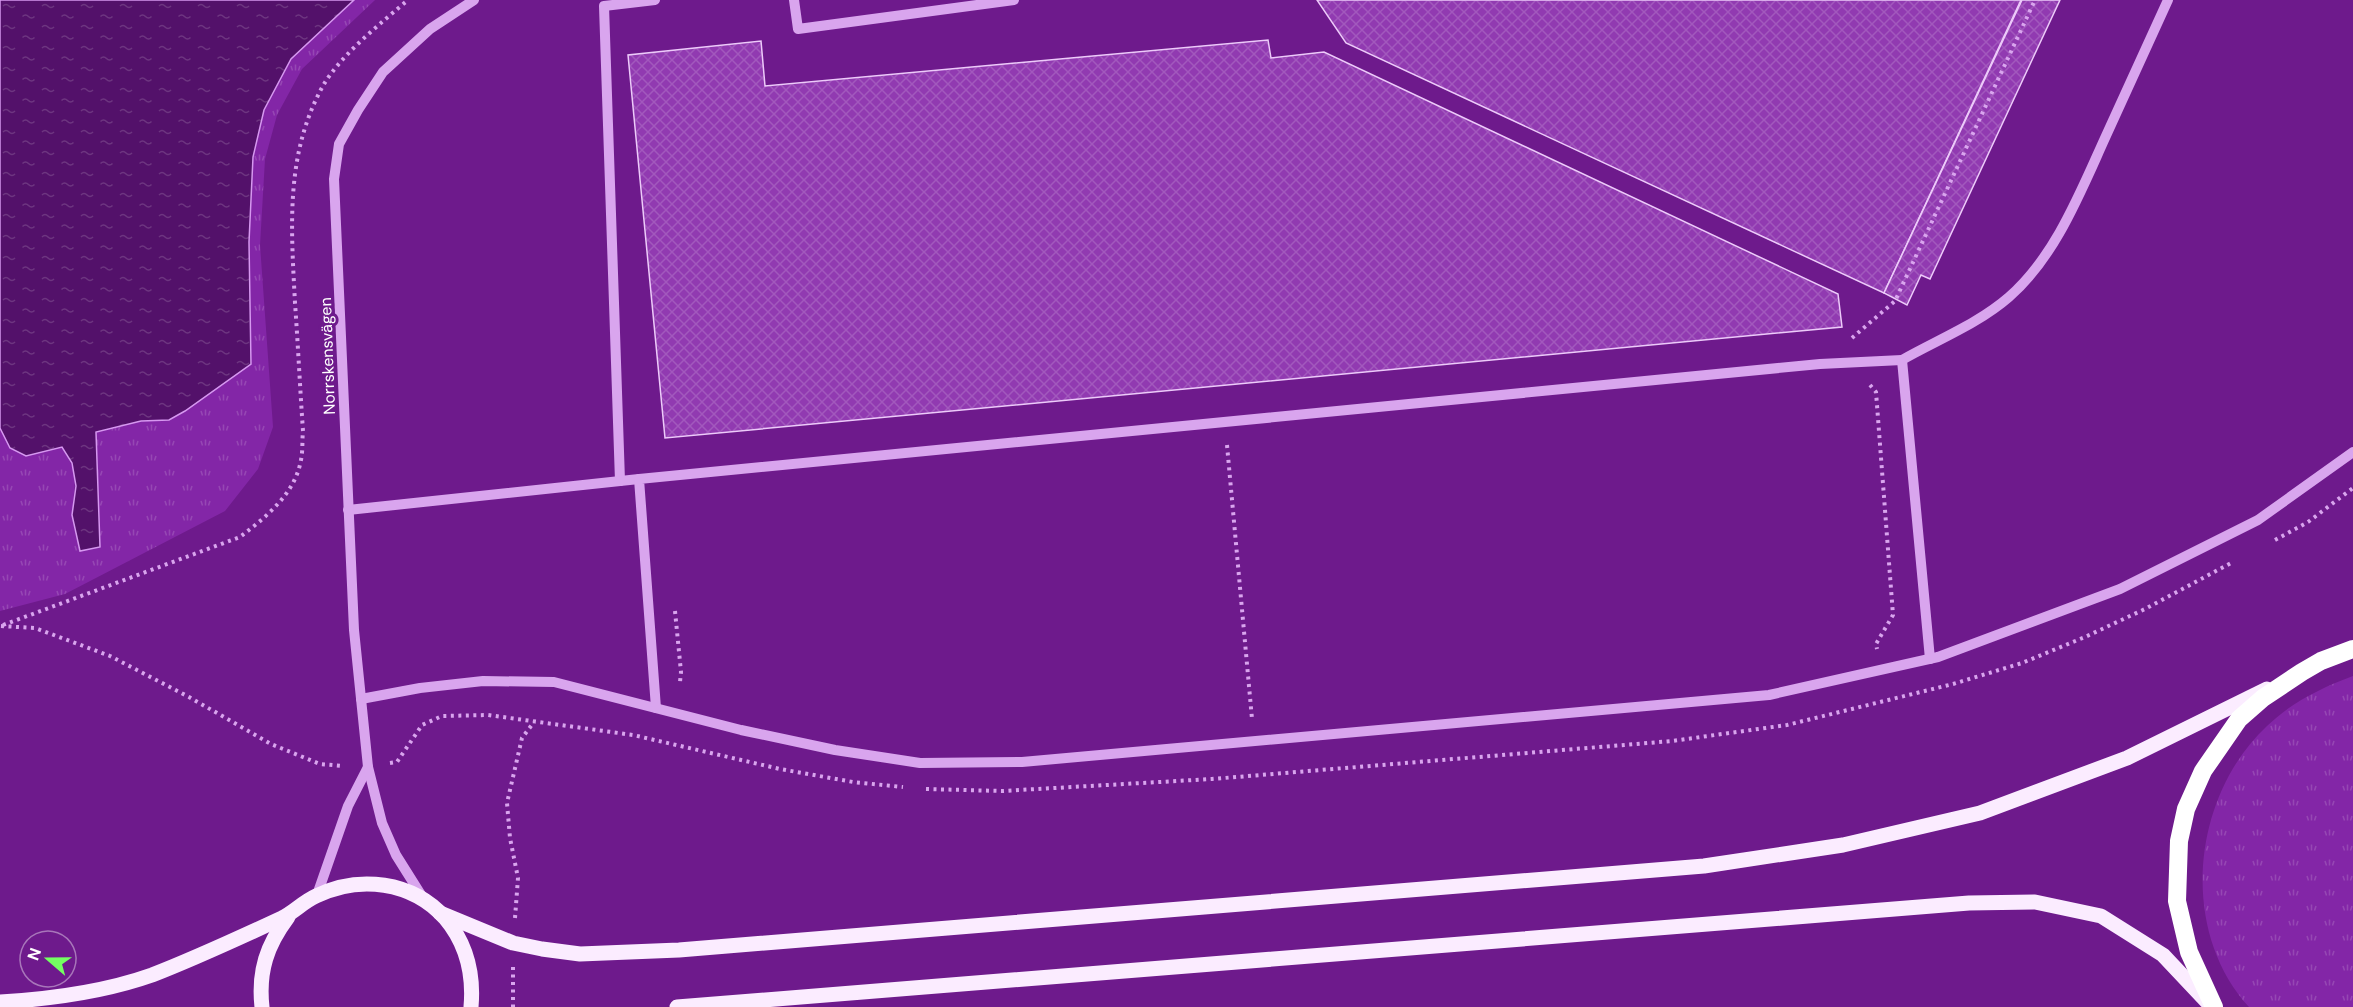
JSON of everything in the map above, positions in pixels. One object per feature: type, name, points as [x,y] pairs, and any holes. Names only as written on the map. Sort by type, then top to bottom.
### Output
[{"type":"highway","points":[[2213,1007],[2189,952],[2177,902],[2179,841],[2186,809],[2203,771],[2239,719],[2263,698],[2302,672],[2321,661],[2353,649]]},
{"type":"main road","points":[[440,913],[513,943],[580,954],[679,950],[1704,866],[1843,845],[1980,813],[2127,758],[2302,672]]},
{"type":"main road","points":[[0,1002],[94,991],[150,976],[290,914],[317,895],[344,885],[365,883],[405,890],[424,900],[454,929],[464,947],[470,967],[473,987],[471,1007]]},
{"type":"main road","points":[[677,1007],[1969,903],[2035,902],[2101,916],[2140,939],[2163,955],[2213,1007]]},
{"type":"main road","points":[[262,1007],[262,970],[268,950],[290,914]]},
{"type":"street","name":"Norrskensvägen","points":[[424,900],[396,855],[382,823],[368,767],[354,630],[334,179],[339,144],[383,72],[430,29],[474,0]]},
{"type":"street","points":[[620,481],[604,6],[655,0]]},
{"type":"street","points":[[794,0],[798,29],[1014,0]]},
{"type":"street","points":[[348,510],[639,479],[1855,361],[1902,360],[1988,313],[2027,279],[2053,243],[2073,205],[2168,0]]},
{"type":"street","points":[[1902,360],[1930,659]]},
{"type":"street","points":[[361,699],[420,688],[483,681],[554,682],[741,730],[824,748],[920,763],[1023,762],[1768,695],[1930,659],[2120,590],[2258,520],[2353,452]]},
{"type":"street","points":[[639,479],[656,708]]},
{"type":"street","points":[[317,895],[348,806],[368,767]]},
{"type":"path","points":[[1,626],[240,537],[267,516],[291,487],[301,461],[303,431],[292,234],[295,167],[306,120],[326,82],[363,39],[408,0]]},
{"type":"path","points":[[1841,339],[1853,338],[1895,301],[2035,0]]},
{"type":"path","points":[[1853,338],[1856,384],[1869,385],[1876,392],[1893,615],[1876,644],[1890,700]]},
{"type":"path","points":[[1225,422],[1257,775]]},
{"type":"path","points":[[668,744],[681,672],[675,603]]},
{"type":"path","points":[[1,626],[35,628],[110,656],[189,697],[271,744],[320,764],[368,767],[397,762],[422,724],[442,716],[488,715],[535,722],[522,738],[507,803],[510,838],[518,878],[513,943],[513,1007]]},
{"type":"green space","points":[[354,0],[375,0],[302,69],[277,115],[265,159],[260,245],[273,427],[258,469],[225,511],[65,594],[0,611],[0,428],[10,448],[61,446],[74,472],[73,522],[80,550],[100,547],[96,432],[141,421],[169,420],[251,364],[249,242],[253,157],[264,110],[291,59]]},
{"type":"green space","points":[[2353,676],[2353,1007],[2249,1007],[2226,975],[2211,940],[2204,902],[2203,864],[2210,825],[2223,788],[2242,755],[2267,726],[2307,696]]},
{"type":"water","points":[[0,0],[354,0],[291,59],[264,110],[253,157],[249,242],[251,364],[169,420],[141,421],[96,432],[100,547],[80,551],[72,515],[76,486],[72,463],[62,447],[26,456],[10,448],[0,428]]},
{"type":"building","points":[[1317,0],[2021,0],[1884,293],[1346,43]]},
{"type":"building","points":[[2022,0],[2060,0],[1930,279],[1921,275],[1907,305],[1884,293]]},
{"type":"building","points":[[1268,40],[1271,58],[1324,52],[1838,294],[1842,327],[665,438],[628,55],[761,41],[765,86]]}]
